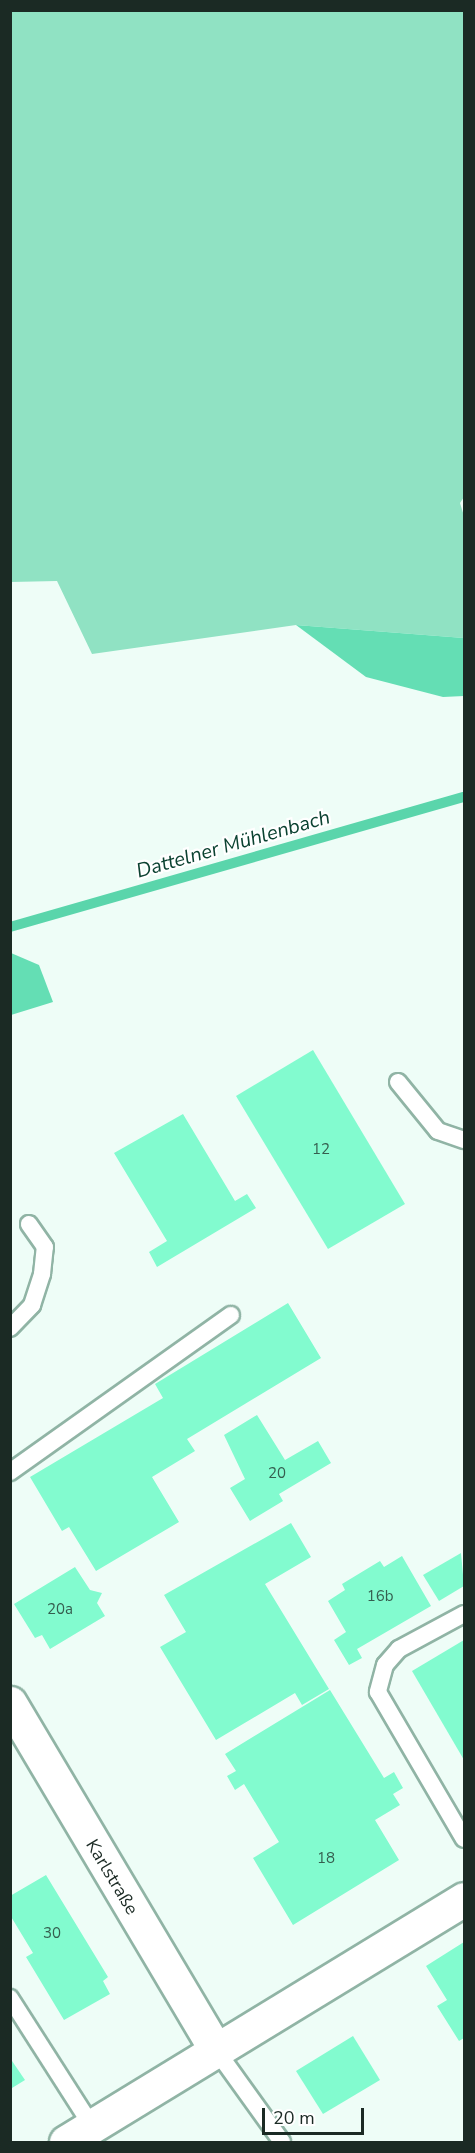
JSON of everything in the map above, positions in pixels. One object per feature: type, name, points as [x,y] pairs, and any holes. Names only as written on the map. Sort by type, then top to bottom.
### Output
[{"type":"street","name":"Karlstraße","points":[[10,1703],[216,2050]]},
{"type":"street","points":[[79,2134],[465,1899]]},
{"type":"lane","points":[[398,1082],[438,1131],[465,1140]]},
{"type":"lane","points":[[10,1328],[32,1305],[42,1274],[45,1247],[30,1224]]},
{"type":"lane","points":[[10,1472],[231,1315]]},
{"type":"lane","points":[[465,1614],[399,1649],[385,1665],[378,1692],[465,1839]]},
{"type":"lane","points":[[10,1998],[79,2134]]},
{"type":"lane","points":[[216,2050],[282,2142]]},
{"type":"green space","points":[[10,11],[464,11],[464,497],[460,503],[464,516],[464,638],[296,625],[92,654],[57,581],[11,582]]},
{"type":"green space","points":[[296,625],[464,638],[464,696],[443,697],[366,677]]},
{"type":"green space","points":[[11,953],[39,965],[53,1002],[11,1015]]},
{"type":"building","points":[[313,1050],[405,1204],[328,1249],[236,1096]]},
{"type":"building","points":[[183,1114],[235,1201],[247,1194],[256,1208],[157,1267],[149,1252],[167,1241],[114,1153]]},
{"type":"building","points":[[288,1303],[321,1358],[187,1439],[195,1451],[152,1477],[179,1522],[96,1571],[69,1527],[62,1531],[30,1477],[163,1398],[155,1384]]},
{"type":"building","points":[[257,1415],[285,1460],[318,1441],[331,1463],[279,1494],[283,1501],[250,1521],[230,1488],[245,1479],[224,1435]]},
{"type":"building","points":[[291,1523],[311,1557],[265,1584],[329,1689],[302,1705],[295,1693],[216,1740],[160,1647],[186,1632],[164,1595]]},
{"type":"building","points":[[461,1553],[464,1586],[439,1601],[423,1575]]},
{"type":"building","points":[[402,1556],[431,1606],[357,1649],[362,1658],[349,1665],[334,1640],[346,1632],[328,1601],[345,1590],[342,1584],[380,1561],[384,1567]]},
{"type":"building","points":[[75,1567],[90,1590],[102,1593],[97,1603],[105,1616],[50,1649],[42,1635],[35,1638],[14,1604]]},
{"type":"building","points":[[464,1640],[464,1760],[412,1671]]},
{"type":"building","points":[[330,1690],[384,1778],[394,1772],[403,1788],[393,1794],[400,1805],[375,1820],[399,1860],[293,1925],[253,1858],[279,1842],[244,1784],[235,1790],[227,1776],[236,1771],[225,1754]]},
{"type":"building","points":[[46,1875],[108,1977],[103,1981],[110,1994],[64,2020],[26,1957],[33,1953],[10,1915],[10,1896]]},
{"type":"building","points":[[464,1942],[464,2038],[459,2041],[437,2006],[447,2000],[426,1966]]},
{"type":"building","points":[[353,2036],[380,2080],[323,2114],[296,2071]]},
{"type":"building","points":[[10,2058],[25,2080],[12,2088],[10,2085]]},
{"type":"waterway","name":"Dattelner Mühlenbach","points":[[10,927],[464,797]]}]
